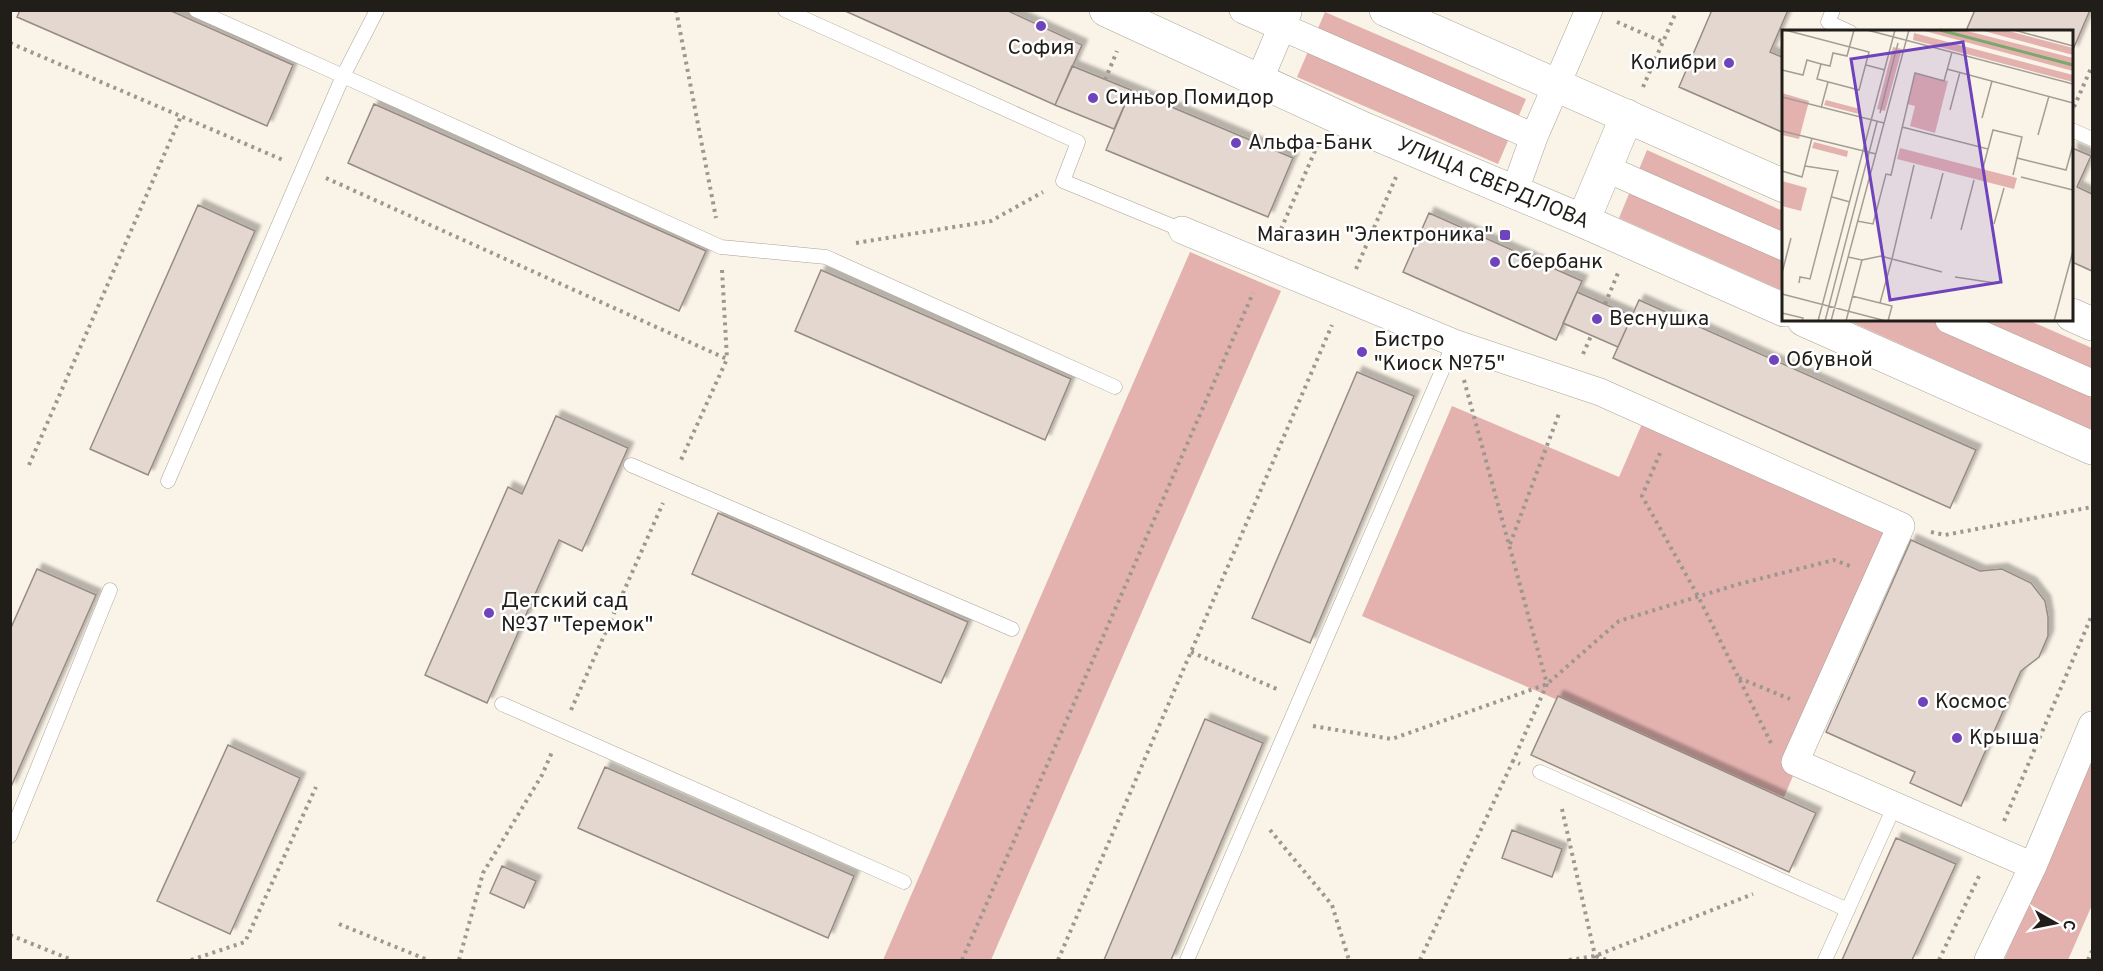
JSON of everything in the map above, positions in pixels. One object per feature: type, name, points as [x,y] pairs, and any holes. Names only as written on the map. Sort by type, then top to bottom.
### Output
[{"type":"street","name":"УЛИЦА СВЕРДЛОВА","points":[[1106,10],[1259,81],[1782,309]]},
{"type":"street","points":[[1243,10],[1284,19],[1534,136]]},
{"type":"street","points":[[1386,10],[1558,85],[1635,102],[1782,185]]},
{"type":"street","points":[[1514,193],[1534,136],[1589,11]]},
{"type":"street","points":[[1259,81],[1284,19]]},
{"type":"street","points":[[1583,221],[1635,102]]},
{"type":"street","points":[[1605,168],[1782,246]]},
{"type":"street","points":[[1182,230],[1454,342],[1600,392],[1901,526],[1796,762],[2033,866]]},
{"type":"street","points":[[2073,315],[2092,324]]},
{"type":"street","points":[[1806,321],[2092,448]]},
{"type":"street","points":[[1951,321],[2092,383]]},
{"type":"street","points":[[1988,960],[2033,866],[2092,725]]},
{"type":"lane","points":[[196,10],[721,247],[826,257],[1115,387]]},
{"type":"lane","points":[[168,481],[343,76],[377,10]]},
{"type":"lane","points":[[785,10],[1078,142],[1063,181],[1182,230]]},
{"type":"lane","points":[[1833,10],[1828,22],[1846,30]]},
{"type":"lane","points":[[2073,130],[2092,139]]},
{"type":"lane","points":[[1186,960],[1454,342]]},
{"type":"lane","points":[[631,465],[1012,629]]},
{"type":"lane","points":[[10,836],[110,590]]},
{"type":"lane","points":[[502,704],[904,882]]},
{"type":"lane","points":[[1540,772],[1848,910]]},
{"type":"lane","points":[[1826,960],[1895,805]]},
{"type":"path","points":[[459,960],[483,873],[542,775],[727,359],[721,247],[676,10]]},
{"type":"path","points":[[1635,102],[1677,10]]},
{"type":"path","points":[[1589,11],[1663,42]]},
{"type":"path","points":[[10,43],[303,168],[727,359]]},
{"type":"path","points":[[1105,80],[1117,51]]},
{"type":"path","points":[[2073,111],[2092,66]]},
{"type":"path","points":[[29,465],[181,116]]},
{"type":"path","points":[[963,960],[1320,139]]},
{"type":"path","points":[[1058,960],[1398,173]]},
{"type":"path","points":[[841,264],[850,244],[991,221],[1063,181]]},
{"type":"path","points":[[1605,304],[1619,270]]},
{"type":"path","points":[[1510,544],[1571,382],[1591,336]]},
{"type":"path","points":[[1420,960],[1547,684],[1454,342]]},
{"type":"path","points":[[1672,424],[1642,496],[1698,596],[1772,747]]},
{"type":"path","points":[[1901,526],[1945,536],[2092,507]]},
{"type":"path","points":[[1289,722],[1392,739],[1547,684],[1619,621],[1698,596],[1834,560],[1879,576]]},
{"type":"path","points":[[1939,960],[1993,848],[2092,615]]},
{"type":"path","points":[[1191,652],[1299,699]]},
{"type":"path","points":[[1738,678],[1818,711]]},
{"type":"path","points":[[1513,761],[1540,772]]},
{"type":"path","points":[[1556,779],[1596,958]]},
{"type":"path","points":[[191,960],[245,942],[316,787]]},
{"type":"path","points":[[1252,808],[1332,905],[1349,960]]},
{"type":"path","points":[[1596,958],[1785,882]]},
{"type":"path","points":[[339,924],[428,960]]},
{"type":"path","points":[[10,935],[72,960]]},
{"type":"path","points":[[2088,960],[2092,951]]},
{"type":"path","points":[[1569,960],[1596,958],[1607,960]]},
{"type":"shaded area","points":[[1325,12],[1526,99],[1498,164],[1297,77]]},
{"type":"shaded area","points":[[1647,150],[1782,211],[1782,291],[1619,218]]},
{"type":"shaded area","points":[[1190,252],[1281,291],[991,960],[883,960]]},
{"type":"shaded area","points":[[1849,321],[2030,321],[2092,348],[2092,430]]},
{"type":"shaded area","points":[[1452,406],[1619,477],[1645,417],[1900,526],[1784,797],[1362,616]]},
{"type":"shaded area","points":[[2092,757],[2092,905],[2068,960],[2004,960]]},
{"type":"building","points":[[20,10],[169,10],[293,65],[267,126],[17,17]]},
{"type":"building","points":[[843,10],[1006,10],[1082,45],[1055,105]]},
{"type":"building","points":[[1712,10],[1788,10],[1770,52],[1782,57],[1782,132],[1679,87]]},
{"type":"building","points":[[1975,10],[2090,10],[2073,50],[2073,30],[1966,30]]},
{"type":"building","name":"Синьор Помидор","points":[[1072,66],[1131,90],[1114,129],[1055,105]]},
{"type":"building","points":[[1131,90],[1293,158],[1268,217],[1106,150]]},
{"type":"building","points":[[374,104],[706,251],[679,311],[348,163]]},
{"type":"building","points":[[2073,148],[2091,156],[2077,187],[2092,194],[2092,271],[2073,262]]},
{"type":"building","points":[[198,205],[255,231],[148,475],[90,449]]},
{"type":"building","points":[[1429,213],[1582,281],[1556,340],[1403,272]]},
{"type":"building","points":[[821,270],[1071,379],[1045,440],[795,331]]},
{"type":"building","name":"Веснушка","points":[[1577,292],[1632,316],[1618,347],[1563,323]]},
{"type":"building","points":[[1639,300],[1976,450],[1950,508],[1613,358]]},
{"type":"building","points":[[1357,372],[1414,396],[1310,643],[1252,618]]},
{"type":"building","name":"Детский сад №37 \"Теремок\"","points":[[556,416],[628,448],[582,551],[559,540],[487,703],[425,675],[508,487],[522,494]]},
{"type":"building","points":[[718,513],[968,622],[941,683],[692,574]]},
{"type":"building","name":"Космос","points":[[1911,540],[1980,571],[2002,569],[2031,583],[2045,601],[2048,636],[2039,657],[2021,671],[1961,806],[1910,783],[1915,772],[1826,732]]},
{"type":"building","points":[[37,569],[96,595],[10,789],[10,630]]},
{"type":"building","points":[[1558,696],[1816,813],[1789,872],[1531,755]]},
{"type":"building","points":[[1205,719],[1263,743],[1171,960],[1104,960]]},
{"type":"building","points":[[228,745],[300,778],[230,934],[157,901]]},
{"type":"building","points":[[605,767],[854,876],[828,938],[578,828]]},
{"type":"building","points":[[1512,830],[1562,849],[1552,877],[1502,858]]},
{"type":"building","points":[[1896,838],[1956,864],[1912,960],[1842,960]]},
{"type":"building","points":[[502,866],[536,881],[524,908],[490,893]]},
{"type":"place","name":"София","points":[[1041,26]]},
{"type":"place","name":"Колибри","points":[[1729,63]]},
{"type":"place","name":"Синьор Помидор","points":[[1093,98]]},
{"type":"place","name":"Альфа-Банк","points":[[1236,143]]},
{"type":"place","name":"Магазин \"Электроника\"","points":[[1505,235]]},
{"type":"place","name":"Сбербанк","points":[[1495,262]]},
{"type":"place","name":"Веснушка","points":[[1597,319]]},
{"type":"place","name":"Бистро \"Киоск №75\"","points":[[1362,352]]},
{"type":"place","name":"Обувной","points":[[1774,360]]},
{"type":"place","name":"Детский сад №37 \"Теремок\"","points":[[489,613]]},
{"type":"place","name":"Космос","points":[[1923,702]]},
{"type":"place","name":"Крыша","points":[[1957,738]]}]
